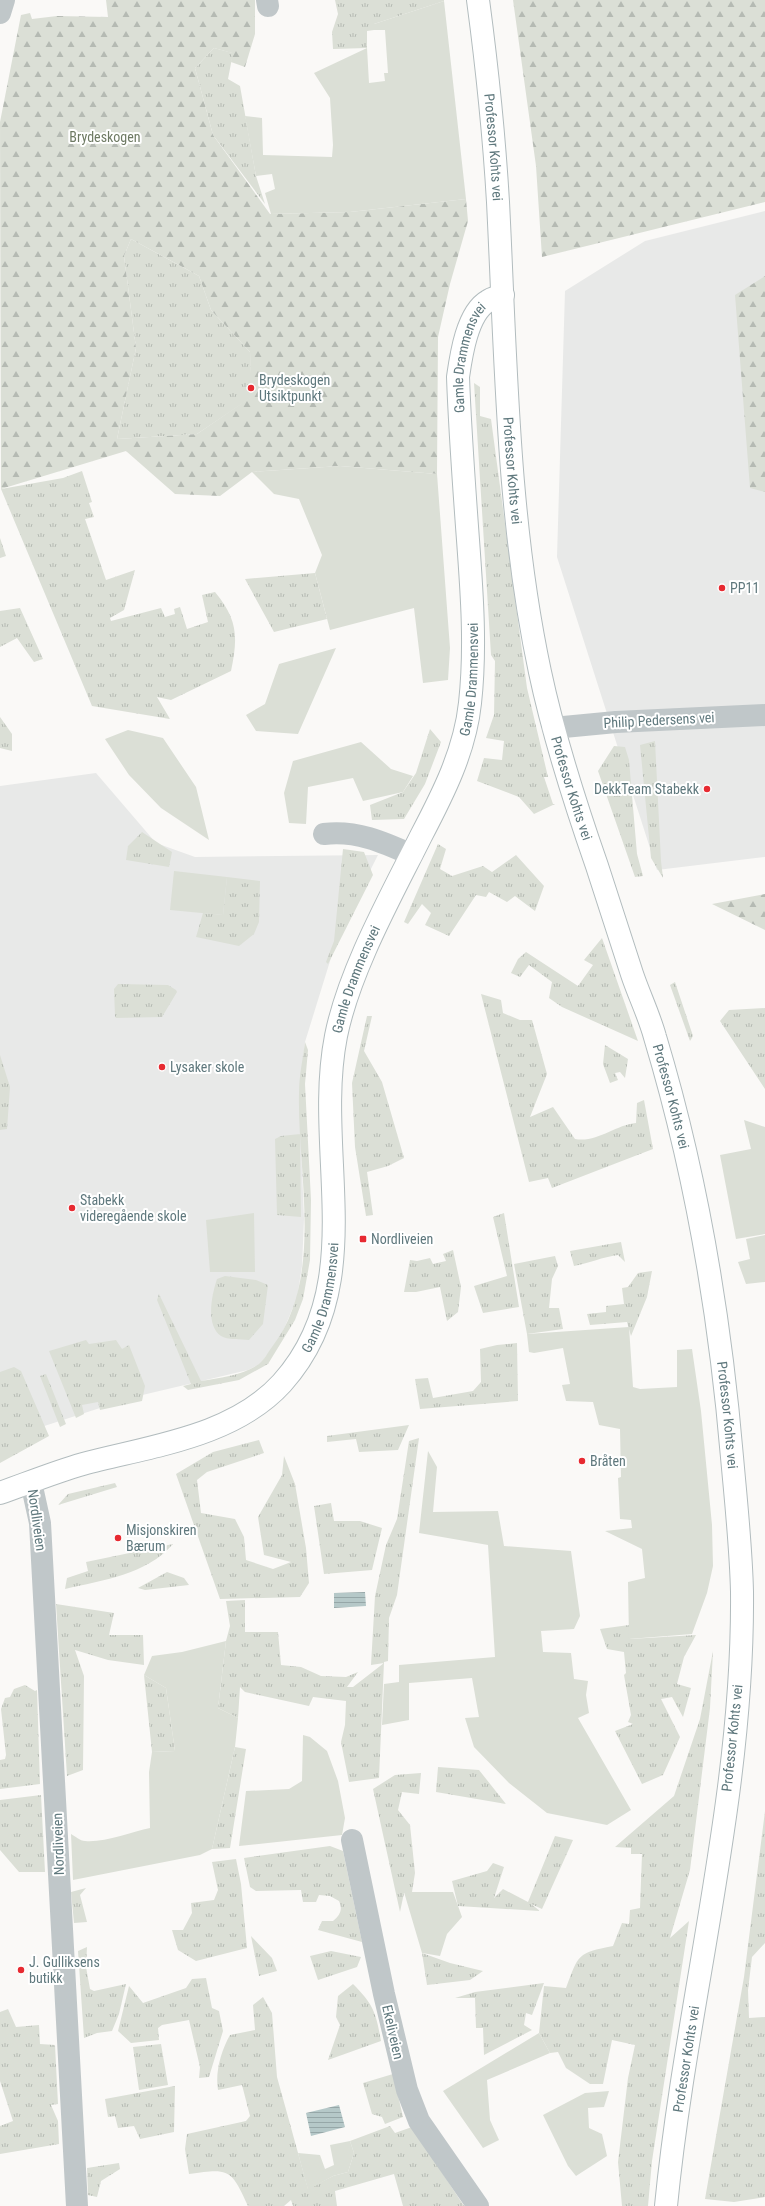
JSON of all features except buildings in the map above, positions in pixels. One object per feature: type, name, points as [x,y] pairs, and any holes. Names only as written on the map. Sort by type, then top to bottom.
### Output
[{"type":"main road","name":"Professor Kohts vei","points":[[478,0],[486,55],[498,194],[514,494],[522,566],[532,633],[553,728],[631,972],[653,1030],[684,1145],[716,1317],[728,1408],[735,1486],[742,1592],[739,1668],[733,1741],[721,1840],[671,2152],[666,2206]]},
{"type":"main road","name":"Gamle Drammensvei","points":[[0,1493],[79,1465],[200,1432],[244,1414],[280,1386],[296,1366],[310,1343],[320,1321],[328,1293],[334,1247],[334,1199],[328,1103],[336,1034],[347,997],[360,963],[454,770],[470,706],[473,627],[458,378],[462,349],[471,324],[479,310],[487,301],[503,295]]},
{"type":"street","points":[[0,13],[4,0]]},
{"type":"street","name":"Philip Pedersens vei","points":[[553,728],[616,722],[765,715]]},
{"type":"street","points":[[324,834],[338,832],[373,838],[412,855]]},
{"type":"street","name":"Nordliveien","points":[[31,1482],[40,1524],[78,2206]]},
{"type":"street","name":"Ekeliveien","points":[[352,1840],[384,1994],[407,2090],[419,2121],[478,2206]]},
{"type":"shaded area","points":[[765,211],[765,857],[657,870],[557,557],[565,291],[645,241]]},
{"type":"shaded area","name":"Lysaker skole","points":[[96,773],[156,843],[195,857],[378,855],[339,932],[305,1042],[299,1092],[304,1219],[302,1266],[297,1298],[281,1336],[260,1364],[248,1370],[134,1397],[35,1429],[0,1447],[0,786]]},
{"type":"shaded area","points":[[365,1592],[366,1606],[334,1608],[334,1593]]},
{"type":"shaded area","points":[[339,2105],[345,2127],[311,2136],[306,2113]]},
{"type":"green space","name":"Brydeskogen","points":[[106,0],[255,0],[255,34],[245,67],[231,62],[232,53],[214,48],[195,68],[213,135],[270,214],[350,212],[466,199],[468,221],[450,284],[438,337],[437,474],[340,466],[252,472],[220,496],[175,494],[126,451],[1,489],[0,122],[21,15],[30,13],[32,19],[57,16],[108,17]],"holes":[[[131,239],[199,276],[211,310],[250,352],[251,397],[197,434],[117,439],[136,348],[124,256]]]},
{"type":"green space","points":[[335,0],[444,1],[374,24],[374,30],[367,31],[367,48],[333,49],[332,32],[338,14]]},
{"type":"green space","points":[[513,0],[765,0],[765,202],[542,257],[536,166]]},
{"type":"green space","points":[[444,1],[466,199],[350,212],[271,214],[265,193],[275,189],[272,174],[256,176],[245,116],[262,118],[263,155],[332,157],[333,145],[330,98],[314,73],[367,48],[369,83],[385,81],[384,73],[388,73],[385,30],[374,30],[374,24]]},
{"type":"green space","points":[[214,48],[233,53],[228,79],[240,86],[256,176],[265,204],[213,135],[195,68]]},
{"type":"green space","points":[[131,239],[199,276],[211,310],[250,352],[252,397],[197,434],[117,439],[136,348],[124,256]]},
{"type":"green space","points":[[765,276],[765,492],[750,488],[735,295]]},
{"type":"green space","points":[[474,383],[480,387],[480,416],[491,419],[527,688],[548,777],[544,777],[553,804],[555,804],[534,814],[519,797],[477,781],[484,758],[502,760],[504,741],[486,738],[494,715],[495,661],[491,655]]},
{"type":"green space","points":[[340,466],[437,474],[450,648],[448,680],[423,683],[414,608],[330,630],[315,573],[322,555],[299,499],[274,494],[252,472]]},
{"type":"green space","points":[[82,471],[92,502],[89,503],[94,517],[85,519],[106,580],[135,570],[124,610],[110,618],[111,621],[161,608],[165,617],[175,614],[174,609],[180,607],[187,629],[208,622],[202,595],[215,592],[223,602],[232,620],[235,648],[231,671],[171,700],[157,697],[170,719],[92,706],[1,489],[63,478]]},
{"type":"green space","points":[[0,538],[6,556],[0,558]]},
{"type":"green space","points":[[315,573],[327,619],[274,632],[245,579]]},
{"type":"green space","points":[[20,608],[43,659],[34,662],[17,638],[0,647],[0,611]]},
{"type":"green space","points":[[336,648],[298,734],[256,731],[246,715],[265,704],[279,664]]},
{"type":"green space","points":[[0,717],[12,734],[12,751],[0,748]]},
{"type":"green space","points":[[430,729],[441,742],[425,784],[404,819],[372,820],[370,805],[403,792],[416,773]]},
{"type":"green space","points":[[128,730],[163,738],[196,787],[209,840],[161,808],[129,775],[105,739]]},
{"type":"green space","points":[[655,741],[663,878],[651,858],[640,745]]},
{"type":"green space","points":[[361,742],[391,769],[413,776],[403,792],[363,801],[353,778],[308,787],[306,824],[289,823],[284,793],[293,761]]},
{"type":"green space","points":[[614,746],[625,747],[629,760],[637,854],[643,876],[635,877],[598,771]]},
{"type":"green space","points":[[142,832],[172,852],[169,867],[126,860],[128,846]]},
{"type":"green space","points":[[438,844],[446,849],[440,869],[452,876],[483,866],[492,872],[516,855],[544,886],[535,911],[515,896],[507,902],[489,892],[486,897],[476,895],[449,936],[425,925],[431,913],[422,904],[408,924],[404,922]]},
{"type":"green space","points":[[343,849],[364,852],[373,875],[328,964],[326,962],[334,941]]},
{"type":"green space","points":[[174,871],[227,877],[223,915],[170,910]]},
{"type":"green space","points":[[227,877],[260,881],[259,922],[254,934],[239,946],[196,937],[203,913],[223,915]]},
{"type":"green space","points":[[765,894],[765,930],[712,904]]},
{"type":"green space","points":[[602,938],[638,1041],[562,1007],[549,998],[552,982],[529,965],[520,977],[511,973],[518,959],[526,952],[578,986],[593,965],[584,960]]},
{"type":"green space","points":[[675,982],[693,1036],[690,1041],[670,985]]},
{"type":"green space","points":[[118,984],[168,985],[177,992],[162,1017],[116,1018],[114,989]]},
{"type":"green space","points":[[481,994],[501,1000],[503,1013],[520,1020],[532,1020],[547,1074],[530,1117],[553,1107],[575,1139],[583,1140],[598,1136],[628,1124],[636,1123],[637,1103],[644,1100],[653,1149],[552,1188],[548,1178],[529,1182]]},
{"type":"green space","points":[[765,1008],[765,1089],[720,1021],[729,1010]]},
{"type":"green space","points":[[367,1016],[372,1016],[364,1051],[382,1082],[404,1158],[388,1166],[367,1172],[373,1215],[366,1216],[355,1147],[352,1083]]},
{"type":"green space","points":[[305,1042],[308,1050],[305,1084],[311,1200],[310,1260],[303,1299],[295,1320],[268,1364],[239,1380],[188,1390],[183,1386],[191,1384],[157,1300],[159,1294],[201,1381],[246,1371],[259,1364],[272,1347],[288,1320],[298,1289],[303,1257],[305,1224],[299,1124],[299,1093],[300,1074]]},
{"type":"green space","points":[[605,1045],[628,1059],[625,1078],[620,1072],[615,1073],[618,1080],[610,1083],[603,1064]]},
{"type":"green space","points":[[0,1055],[10,1087],[7,1129],[0,1130]]},
{"type":"green space","points":[[744,1120],[765,1127],[765,1234],[736,1239],[720,1155],[751,1149]]},
{"type":"green space","points":[[300,1134],[301,1217],[277,1215],[275,1139],[281,1136]]},
{"type":"green space","points":[[254,1213],[255,1272],[210,1272],[206,1220]]},
{"type":"green space","points":[[504,1213],[519,1307],[483,1313],[474,1286],[507,1276],[493,1217]]},
{"type":"green space","points":[[765,1235],[765,1282],[746,1284],[738,1262],[750,1259],[746,1239]]},
{"type":"green space","points":[[621,1242],[625,1262],[618,1255],[574,1266],[570,1251]]},
{"type":"green space","points":[[453,1250],[461,1287],[458,1312],[447,1321],[440,1287],[416,1292],[404,1292],[410,1260],[417,1261],[430,1258],[433,1264],[446,1261],[443,1254]]},
{"type":"green space","points":[[555,1256],[558,1266],[552,1279],[549,1308],[559,1308],[563,1329],[527,1334],[514,1264]]},
{"type":"green space","points":[[652,1271],[647,1297],[631,1336],[627,1322],[590,1325],[587,1314],[606,1312],[606,1306],[624,1304],[622,1288],[628,1287],[638,1273]]},
{"type":"green space","points":[[225,1276],[256,1280],[268,1285],[263,1324],[249,1340],[230,1339],[221,1336],[213,1325],[211,1309],[215,1285],[217,1279]]},
{"type":"green space","points":[[629,1327],[633,1387],[640,1389],[677,1387],[677,1350],[692,1349],[701,1411],[712,1525],[713,1566],[707,1593],[692,1634],[629,1639],[628,1582],[645,1578],[642,1549],[605,1531],[632,1528],[631,1520],[620,1519],[618,1478],[621,1477],[620,1429],[599,1425],[593,1402],[566,1401],[562,1385],[570,1384],[563,1348],[534,1353],[529,1352],[527,1334]]},
{"type":"green space","points":[[86,1340],[89,1344],[116,1340],[122,1349],[129,1345],[145,1386],[142,1401],[100,1410],[98,1402],[82,1405],[84,1414],[76,1418],[49,1351]]},
{"type":"green space","points":[[517,1343],[518,1401],[420,1409],[415,1379],[428,1378],[433,1398],[473,1391],[481,1382],[480,1349],[497,1345]]},
{"type":"green space","points":[[14,1367],[21,1371],[49,1436],[0,1463],[0,1372]]},
{"type":"green space","points":[[46,1374],[66,1424],[60,1427],[40,1376]]},
{"type":"green space","points":[[409,1425],[398,1450],[359,1452],[356,1439],[327,1442],[327,1436]]},
{"type":"green space","points":[[419,1438],[397,1595],[389,1618],[388,1661],[371,1665],[375,1596],[386,1545],[397,1519],[409,1441]]},
{"type":"green space","points":[[259,1440],[264,1453],[207,1472],[197,1480],[201,1513],[235,1519],[244,1537],[246,1560],[273,1569],[291,1562],[264,1555],[258,1517],[282,1475],[284,1456],[295,1484],[306,1548],[309,1583],[300,1597],[220,1599],[176,1474],[213,1452]]},
{"type":"green space","points":[[428,1451],[437,1467],[433,1512],[498,1511],[504,1546],[571,1551],[580,1616],[574,1629],[541,1631],[543,1652],[571,1653],[574,1679],[588,1681],[586,1695],[589,1713],[578,1718],[631,1810],[607,1825],[547,1813],[509,1783],[474,1747],[465,1718],[479,1717],[472,1678],[409,1683],[409,1720],[382,1725],[384,1684],[399,1682],[399,1665],[495,1657],[488,1545],[419,1533]]},
{"type":"green space","points":[[115,1483],[117,1487],[58,1505],[68,1494]]},
{"type":"green space","points":[[331,1503],[334,1521],[360,1521],[382,1528],[372,1570],[324,1574],[314,1506]]},
{"type":"green space","points":[[173,1544],[150,1563],[123,1575],[65,1589],[67,1578],[88,1571],[86,1562]]},
{"type":"green space","points":[[167,1572],[184,1578],[189,1585],[145,1590],[138,1588]]},
{"type":"green space","points":[[245,1600],[245,1632],[278,1632],[281,1665],[301,1667],[321,1676],[346,1677],[358,1672],[347,1687],[353,1687],[384,1663],[379,1778],[349,1782],[341,1742],[345,1725],[346,1701],[313,1697],[309,1706],[245,1692],[240,1687],[238,1718],[218,1708],[226,1641],[230,1626],[226,1601]]},
{"type":"green space","points":[[56,1604],[114,1613],[109,1635],[143,1635],[144,1665],[108,1660],[75,1650],[84,1676],[83,1770],[67,1776]]},
{"type":"green space","points":[[629,1625],[630,1639],[696,1635],[684,1657],[677,1684],[691,1688],[683,1717],[672,1697],[661,1699],[680,1737],[663,1775],[642,1784],[615,1731],[633,1724],[628,1722],[631,1715],[624,1675],[626,1673],[624,1652],[607,1649],[600,1629]]},
{"type":"green space","points":[[226,1641],[218,1708],[238,1718],[235,1747],[212,1849],[200,1855],[73,1880],[71,1834],[81,1840],[92,1841],[109,1839],[150,1828],[149,1772],[152,1752],[175,1751],[166,1688],[144,1675],[152,1656],[182,1652]]},
{"type":"green space","points":[[713,1651],[710,1708],[690,1870],[670,1938],[689,1921],[652,2161],[648,2206],[622,2206],[618,2162],[628,2078],[635,2045],[612,2040],[603,2084],[590,2084],[566,2068],[558,2052],[550,2053],[539,2033],[544,1986],[566,1988],[574,1968],[581,1957],[586,1953],[613,1946],[622,1923],[629,1924],[630,1910],[640,1908],[642,1854],[631,1854],[631,1848],[615,1847],[674,1796],[700,1719]]},
{"type":"green space","points":[[144,1675],[166,1688],[175,1751],[152,1752]]},
{"type":"green space","points":[[25,1685],[35,1691],[37,1690],[40,1784],[0,1789],[0,1760],[5,1759],[6,1755],[1,1709],[5,1698],[10,1697],[14,1689]]},
{"type":"green space","points":[[303,1735],[310,1737],[327,1751],[338,1781],[345,1818],[342,1835],[239,1846],[246,1791],[289,1789],[302,1781]]},
{"type":"green space","points":[[235,1747],[246,1749],[230,1848],[212,1849]]},
{"type":"green space","points":[[438,1767],[479,1770],[506,1804],[436,1792]]},
{"type":"green space","points":[[421,1773],[419,1794],[402,1792],[398,1810],[410,1825],[415,1873],[412,1892],[404,1893],[400,1912],[373,1789],[395,1775]]},
{"type":"green space","points":[[41,1795],[45,1872],[19,1872],[0,1850],[0,1800]]},
{"type":"green space","points":[[765,1811],[765,1943],[752,1957],[748,1990],[749,2018],[765,2017],[765,2197],[734,2202],[705,2199],[744,1977]]},
{"type":"green space","points":[[555,1836],[573,1840],[542,1909],[531,1904],[540,1911],[458,1906],[452,1881],[487,1871],[493,1863],[504,1867],[494,1898],[503,1889],[528,1902]]},
{"type":"green space","points":[[330,1846],[343,1851],[362,1942],[318,1930],[322,1921],[333,1921],[340,1912],[341,1907],[339,1901],[330,1896],[319,1895],[316,1902],[303,1902],[301,1890],[256,1891],[250,1887],[244,1858]]},
{"type":"green space","points":[[236,1859],[241,1884],[247,1948],[196,1961],[178,1950],[172,1930],[183,1930],[192,1913],[191,1903],[214,1900],[218,1890],[212,1862]]},
{"type":"green space","points":[[86,1888],[80,1895],[87,1922],[74,1923],[71,1892]]},
{"type":"green space","points":[[404,1892],[453,1892],[462,1917],[447,1934],[440,1956],[422,1953]]},
{"type":"green space","points":[[251,1936],[272,1958],[277,1971],[259,1976]]},
{"type":"green space","points":[[87,1947],[86,1967],[90,1989],[94,1991],[126,1984],[119,2014],[112,2031],[97,2033],[84,2038],[78,1951]]},
{"type":"green space","points":[[331,1951],[361,1957],[357,1967],[318,1980],[310,1956]]},
{"type":"green space","points":[[422,1953],[450,1963],[483,1971],[470,1980],[427,1985]]},
{"type":"green space","points":[[206,1978],[212,2008],[219,2011],[223,2031],[209,2077],[199,2078],[200,2067],[189,2020],[162,2025],[158,2028],[159,2040],[131,2043],[118,2031],[129,1986],[143,2003],[186,1988],[192,1979]]},
{"type":"green space","points":[[544,1983],[532,2015],[526,2013],[524,2025],[532,2030],[484,2055],[483,2028],[476,2028],[475,1998],[455,1998],[475,1992]]},
{"type":"green space","points":[[353,1984],[365,1997],[373,2009],[381,2041],[328,2060],[340,2025],[336,2017],[338,1996]]},
{"type":"green space","points":[[263,1997],[272,2013],[277,2077],[308,2189],[333,2176],[348,2172],[354,2153],[350,2141],[390,2126],[395,2133],[412,2127],[464,2206],[403,2206],[394,2174],[335,2191],[337,2206],[293,2206],[291,2200],[284,2206],[248,2206],[233,2178],[228,2174],[213,2171],[189,2174],[185,2149],[187,2134],[246,2121],[250,2116],[242,2085],[218,2090],[217,2076],[221,2055],[230,2035],[255,2030],[253,2005]]},
{"type":"green space","points":[[8,2009],[16,2027],[39,2025],[40,2044],[55,2045],[58,2104],[51,2105],[58,2121],[59,2144],[0,2154],[0,2126],[13,2121],[0,2081],[0,2012]]},
{"type":"green space","points":[[539,2033],[550,2053],[487,2080],[490,2120],[499,2140],[483,2148],[443,2091]]},
{"type":"green space","points":[[161,2044],[168,2085],[139,2090],[133,2047]]},
{"type":"green space","points":[[393,2074],[403,2117],[385,2124],[382,2117],[372,2114],[363,2083]]},
{"type":"green space","points":[[175,2086],[174,2132],[140,2139],[134,2126],[118,2128],[115,2116],[108,2117],[105,2099]]},
{"type":"green space","points":[[609,2091],[604,2107],[588,2108],[589,2128],[602,2134],[607,2156],[576,2176],[568,2166],[543,2115],[585,2093]]},
{"type":"green space","points":[[350,2141],[354,2153],[348,2172],[333,2176],[308,2190],[298,2153],[320,2155],[325,2169],[334,2165],[330,2145]]},
{"type":"green space","points":[[119,2163],[120,2169],[101,2181],[97,2197],[88,2195],[87,2168]]},
{"type":"place","name":"Brydeskogen Utsiktpunkt","points":[[251,388]]},
{"type":"place","name":"PP11","points":[[722,588]]},
{"type":"place","name":"DekkTeam Stabekk","points":[[707,789]]},
{"type":"place","name":"Lysaker skole","points":[[162,1067]]},
{"type":"place","name":"Stabekk videregående skole","points":[[72,1208]]},
{"type":"place","name":"Nordliveien","points":[[363,1239]]},
{"type":"place","name":"Bråten","points":[[582,1461]]},
{"type":"place","name":"Misjonskiren Bærum","points":[[118,1538]]},
{"type":"place","name":"J. Gulliksens butikk","points":[[21,1970]]}]
